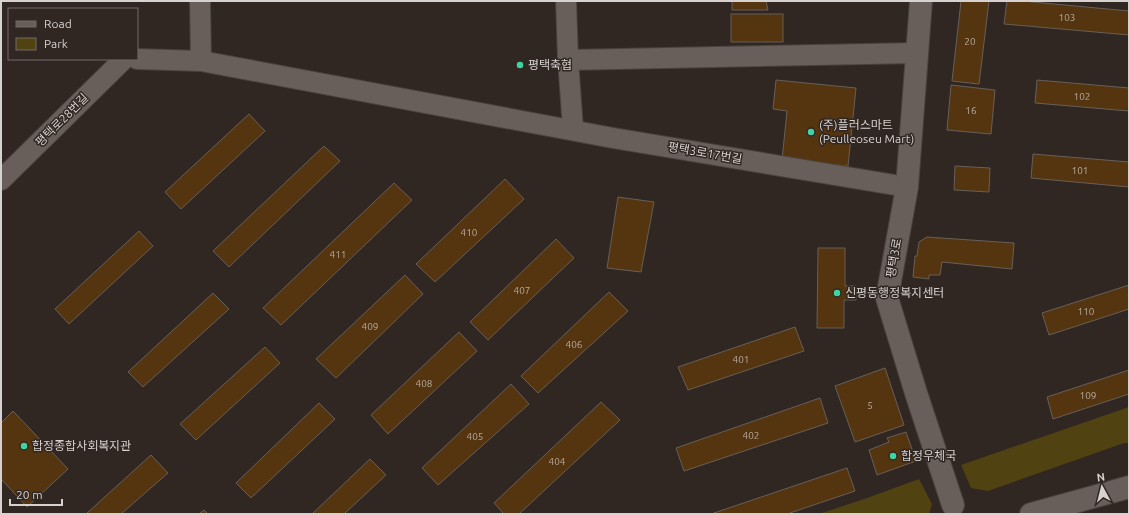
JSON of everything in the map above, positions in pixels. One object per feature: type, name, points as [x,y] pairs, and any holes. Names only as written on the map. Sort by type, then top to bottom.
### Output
[{"type":"street","points":[[138,59],[201,61],[200,1]]},
{"type":"street","points":[[566,1],[568,60],[573,129]]},
{"type":"street","name":"평택3로","points":[[921,1],[907,188],[886,298],[954,511]]},
{"type":"street","points":[[568,60],[918,53]]},
{"type":"street","name":"평택로28번길","points":[[1,180],[123,60]]},
{"type":"street","name":"평택3로17번길","points":[[201,61],[573,129],[613,138],[907,188]]},
{"type":"street","points":[[1031,514],[1129,487]]},
{"type":"street","points":[[1044,514],[1129,487]]},
{"type":"green space","points":[[1129,407],[1129,443],[1124,443],[988,491],[971,488],[961,465]]},
{"type":"green space","points":[[919,479],[932,504],[929,514],[819,514],[867,498]]},
{"type":"building","points":[[732,1],[766,1],[768,10],[732,10]]},
{"type":"building","points":[[961,1],[989,1],[979,84],[952,81]]},
{"type":"building","points":[[1007,1],[1022,1],[1129,11],[1129,35],[1004,24]]},
{"type":"building","points":[[731,14],[783,14],[783,42],[731,42]]},
{"type":"building","points":[[776,80],[856,88],[848,166],[782,160],[787,111],[773,109]]},
{"type":"building","points":[[1037,80],[1129,88],[1129,111],[1035,103]]},
{"type":"building","points":[[951,85],[995,90],[991,134],[947,130]]},
{"type":"building","points":[[249,114],[265,131],[181,209],[165,192]]},
{"type":"building","points":[[324,146],[340,161],[229,267],[213,251]]},
{"type":"building","points":[[1033,154],[1129,162],[1129,187],[1031,178]]},
{"type":"building","points":[[955,166],[990,168],[989,192],[954,190]]},
{"type":"building","points":[[505,179],[524,199],[435,282],[416,264]]},
{"type":"building","points":[[394,183],[412,200],[281,325],[263,308]]},
{"type":"building","points":[[618,197],[654,202],[641,272],[607,268]]},
{"type":"building","points":[[139,231],[153,246],[69,324],[55,309]]},
{"type":"building","points":[[927,237],[1014,243],[1012,269],[942,262],[940,275],[929,275],[929,279],[913,277],[915,256],[917,256],[919,242]]},
{"type":"building","points":[[556,239],[574,258],[488,340],[470,322]]},
{"type":"building","name":"신평동행정복지센터","points":[[818,248],[845,248],[845,286],[856,286],[856,300],[844,300],[844,328],[817,328]]},
{"type":"building","points":[[405,275],[423,294],[336,378],[316,359]]},
{"type":"building","points":[[1129,285],[1129,309],[1049,335],[1042,313]]},
{"type":"building","points":[[609,292],[628,311],[538,393],[521,376]]},
{"type":"building","points":[[213,293],[229,309],[143,387],[128,372]]},
{"type":"building","points":[[795,327],[804,351],[688,390],[678,367]]},
{"type":"building","points":[[459,332],[477,351],[388,434],[371,415]]},
{"type":"building","points":[[265,347],[280,363],[196,440],[180,424]]},
{"type":"building","points":[[885,368],[904,425],[855,442],[835,386]]},
{"type":"building","points":[[1129,370],[1129,394],[1053,419],[1047,397]]},
{"type":"building","points":[[511,384],[529,404],[438,485],[422,468]]},
{"type":"building","points":[[820,398],[828,423],[684,471],[676,448]]},
{"type":"building","points":[[601,402],[620,420],[519,514],[504,514],[494,503]]},
{"type":"building","points":[[319,403],[335,419],[251,498],[236,483]]},
{"type":"building","name":"합정종합사회복지관","points":[[13,411],[68,469],[27,507],[1,479],[1,423]]},
{"type":"building","name":"합정우체국","points":[[906,432],[916,461],[877,475],[869,450],[889,442],[887,438]]},
{"type":"building","points":[[151,455],[168,473],[121,514],[86,514]]},
{"type":"building","points":[[370,459],[386,475],[344,514],[312,514]]},
{"type":"building","points":[[847,468],[855,491],[787,514],[711,514]]},
{"type":"building","points":[[204,510],[208,514],[199,514]]},
{"type":"place","name":"평택축협","points":[[520,65]]},
{"type":"place","name":"(주)플러스마트 (Peulleoseu Mart)","points":[[811,132]]},
{"type":"place","name":"신평동행정복지센터","points":[[837,293]]},
{"type":"place","name":"합정종합사회복지관","points":[[24,446]]},
{"type":"place","name":"합정우체국","points":[[893,456]]}]
